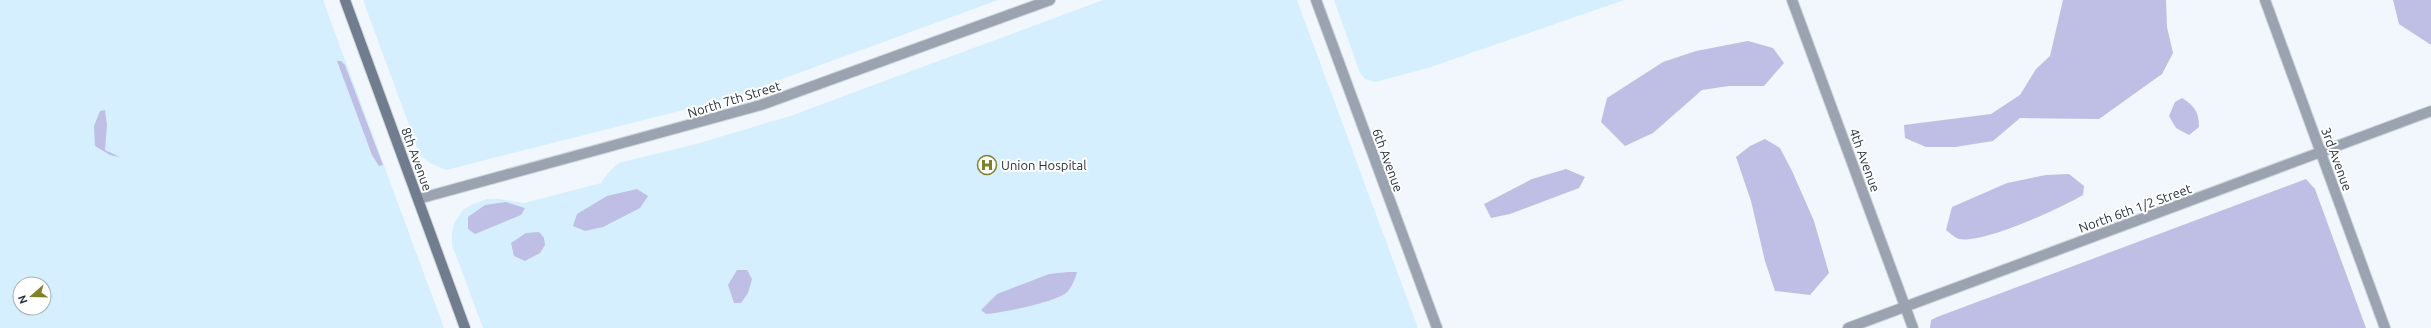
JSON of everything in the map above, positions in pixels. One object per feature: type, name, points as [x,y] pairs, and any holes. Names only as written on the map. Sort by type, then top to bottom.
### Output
[{"type":"street","name":"8th Avenue","points":[[345,0],[465,328]]},
{"type":"street","name":"North 7th Street","points":[[418,199],[761,105],[1050,0]]},
{"type":"street","name":"6th Avenue","points":[[1316,0],[1437,328]]},
{"type":"street","name":"4th Avenue","points":[[1792,0],[1913,328]]},
{"type":"street","name":"3rd Avenue","points":[[2265,0],[2385,328]]},
{"type":"street","name":"North 6th 1/2 Street","points":[[1848,328],[2431,111]]},
{"type":"shaded area","points":[[0,0],[323,0],[444,328],[0,328]]},
{"type":"shaded area","points":[[363,0],[998,0],[731,98],[446,170],[430,163],[420,155]]},
{"type":"shaded area","name":"Union Hospital","points":[[1103,0],[1297,0],[1418,328],[483,328],[452,245],[452,232],[455,222],[463,210],[471,205],[487,199],[500,199],[524,203],[601,183],[618,163],[696,144],[790,116]]},
{"type":"shaded area","points":[[1334,0],[1624,0],[1428,68],[1375,82],[1365,79],[1360,73]]},
{"type":"shaded area","points":[[2063,0],[2166,0],[2167,27],[2173,53],[2162,74],[2099,119],[2020,118],[1993,141],[1955,147],[1926,147],[1905,138],[1904,125],[1991,114],[2020,95],[2036,69],[2050,56]]},
{"type":"shaded area","points":[[2393,0],[2431,0],[2431,45],[2399,24]]},
{"type":"shaded area","points":[[1748,41],[1773,48],[1784,63],[1764,86],[1729,86],[1702,90],[1653,133],[1625,146],[1601,122],[1607,98],[1663,62],[1696,51]]},
{"type":"shaded area","points":[[337,61],[341,61],[345,65],[383,165],[379,166],[372,155]]},
{"type":"shaded area","points":[[2182,98],[2193,107],[2198,118],[2199,127],[2189,135],[2176,128],[2169,116],[2175,102]]},
{"type":"shaded area","points":[[105,110],[107,125],[105,150],[120,157],[110,155],[95,146],[94,126],[100,111]]},
{"type":"shaded area","points":[[1765,139],[1780,148],[1792,171],[1814,221],[1829,273],[1810,295],[1775,291],[1765,261],[1751,201],[1736,157],[1750,146]]},
{"type":"shaded area","points":[[1566,169],[1585,177],[1579,188],[1510,214],[1491,218],[1484,204],[1532,179]]},
{"type":"shaded area","points":[[2069,174],[2084,186],[2083,195],[2058,208],[2003,231],[1970,239],[1959,239],[1954,237],[1946,230],[1952,207],[2007,183],[2046,175]]},
{"type":"shaded area","points":[[2306,179],[2315,189],[2366,328],[1930,328],[1931,320],[1937,317]]},
{"type":"shaded area","points":[[637,189],[648,196],[640,208],[603,227],[585,231],[573,226],[577,214],[607,196]]},
{"type":"shaded area","points":[[506,202],[525,208],[521,215],[475,234],[468,229],[468,217],[485,205]]},
{"type":"shaded area","points":[[539,232],[544,238],[545,245],[540,253],[525,261],[514,256],[511,243],[526,233]]},
{"type":"shaded area","points":[[737,270],[747,270],[752,279],[748,293],[741,303],[734,303],[728,285]]},
{"type":"shaded area","points":[[1077,272],[1070,288],[1061,296],[1052,300],[1004,312],[986,314],[981,310],[997,294],[1049,274]]},
{"type":"place","name":"Union Hospital","points":[[987,165]]}]
